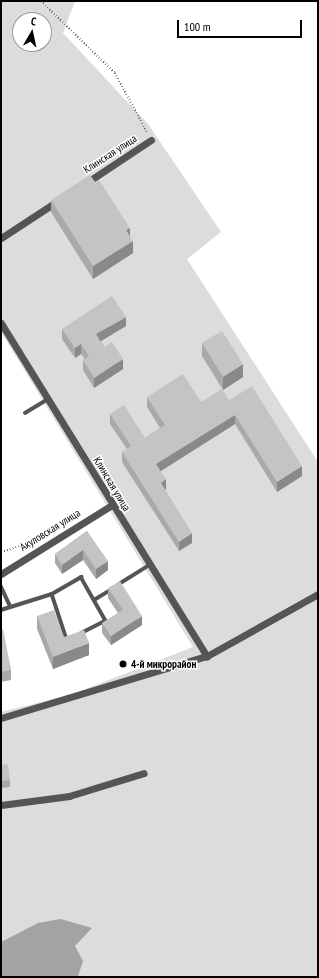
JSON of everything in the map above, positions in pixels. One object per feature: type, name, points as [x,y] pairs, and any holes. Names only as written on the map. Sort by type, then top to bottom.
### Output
[{"type":"street","name":"Клинская улица","points":[[80,187],[151,140]]},
{"type":"street","points":[[1,238],[66,196]]},
{"type":"street","name":"Клинская улица","points":[[1,323],[112,505],[207,656]]},
{"type":"street","name":"Акуловская улица","points":[[1,574],[112,505]]},
{"type":"street","points":[[1,718],[207,656],[318,594]]},
{"type":"street","points":[[1,805],[69,796],[144,773]]},
{"type":"lane","points":[[25,413],[48,399]]},
{"type":"lane","points":[[94,600],[150,565]]},
{"type":"lane","points":[[1,610],[52,594],[81,577],[106,621],[68,640],[52,594]]},
{"type":"lane","points":[[1,586],[11,607]]},
{"type":"path","points":[[42,1],[115,73],[151,140]]},
{"type":"path","points":[[1,552],[46,539]]},
{"type":"shaded area","points":[[1,1],[75,1],[63,33],[148,124],[221,232],[187,259],[318,462],[318,977],[76,977],[75,946],[91,928],[20,933],[1,942],[1,712],[73,694],[193,647],[1,332]]},
{"type":"shaded area","points":[[61,919],[92,928],[75,946],[83,961],[78,976],[1,977],[1,942],[38,923]]},
{"type":"building","points":[[90,175],[96,183],[99,180],[130,228],[126,230],[133,241],[93,266],[51,200]]},
{"type":"building","points":[[112,296],[126,317],[96,334],[104,347],[112,342],[123,359],[94,378],[83,360],[89,356],[81,344],[75,348],[62,329]]},
{"type":"building","points":[[222,331],[243,364],[223,377],[202,343]]},
{"type":"building","points":[[183,374],[201,402],[222,389],[229,400],[252,386],[302,466],[277,482],[235,415],[156,464],[166,479],[161,483],[192,533],[179,542],[122,452],[131,446],[110,414],[124,405],[145,438],[165,425],[147,397]]},
{"type":"building","points":[[87,531],[108,561],[96,569],[83,550],[62,565],[55,554]]},
{"type":"building","points":[[120,581],[142,616],[111,636],[102,623],[123,610],[108,588]]},
{"type":"building","points":[[54,610],[64,637],[84,630],[89,643],[53,657],[37,616]]},
{"type":"building","points":[[1,629],[3,629],[11,670],[1,672]]},
{"type":"building","points":[[8,764],[10,780],[1,781],[1,765]]},
{"type":"place","name":"4-й микрорайон","points":[[123,664]]}]
